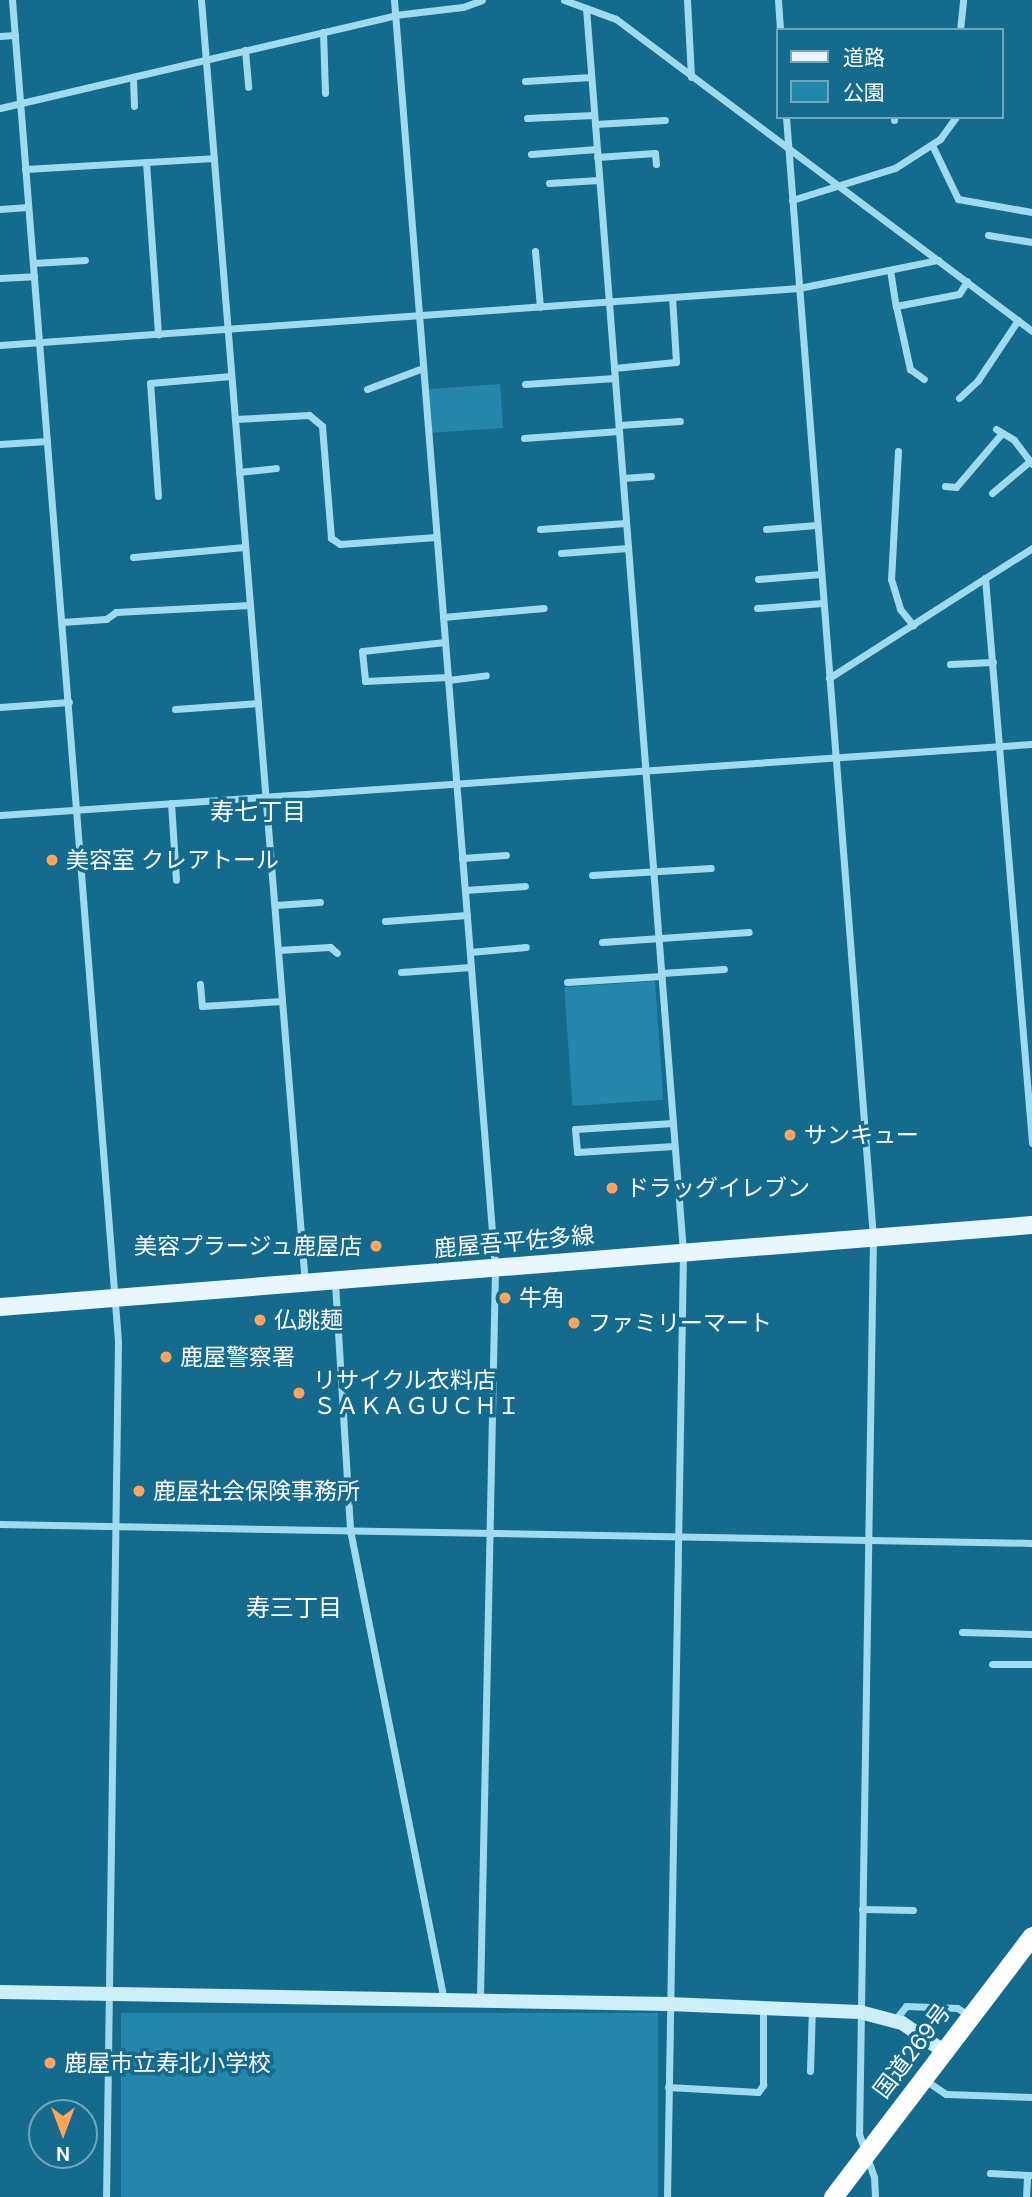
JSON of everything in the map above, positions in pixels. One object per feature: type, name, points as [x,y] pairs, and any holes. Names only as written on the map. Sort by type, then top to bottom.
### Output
[{"type":"highway","name":"国道269号","points":[[832,2197],[1032,1936]]},
{"type":"main road","name":"鹿屋吾平佐多線","points":[[0,1307],[306,1285],[1032,1225]]},
{"type":"street","points":[[12,0],[115,1299],[115,1526],[106,2197]]},
{"type":"street","points":[[201,0],[306,1285]]},
{"type":"street","points":[[394,0],[495,1269],[480,2001]]},
{"type":"street","points":[[0,108],[20,107],[395,15],[463,8],[482,0]]},
{"type":"street","points":[[564,0],[616,19],[1032,331]]},
{"type":"street","points":[[687,0],[691,77]]},
{"type":"street","points":[[778,0],[780,28]]},
{"type":"street","points":[[960,28],[963,0]]},
{"type":"street","points":[[586,8],[682,1253],[667,2197]]},
{"type":"street","points":[[323,32],[325,93]]},
{"type":"street","points":[[0,36],[15,35]]},
{"type":"street","points":[[246,51],[248,87]]},
{"type":"street","points":[[133,78],[134,106]]},
{"type":"street","points":[[525,81],[591,78]]},
{"type":"street","points":[[527,118],[594,115]]},
{"type":"street","points":[[786,119],[873,1237],[859,2134],[864,2157],[874,2176],[875,2197]]},
{"type":"street","points":[[792,200],[895,168],[932,145],[954,119]]},
{"type":"street","points":[[595,124],[665,120]]},
{"type":"street","points":[[932,145],[958,199],[1032,212]]},
{"type":"street","points":[[531,154],[655,153],[656,164]]},
{"type":"street","points":[[25,169],[214,158]]},
{"type":"street","points":[[146,162],[158,335]]},
{"type":"street","points":[[549,183],[599,180]]},
{"type":"street","points":[[0,209],[28,207]]},
{"type":"street","points":[[988,235],[1032,242]]},
{"type":"street","points":[[535,251],[540,307]]},
{"type":"street","points":[[33,263],[85,260]]},
{"type":"street","points":[[0,345],[228,331],[799,288],[939,260]]},
{"type":"street","points":[[890,270],[910,369],[924,379]]},
{"type":"street","points":[[0,278],[34,276]]},
{"type":"street","points":[[896,306],[959,294],[967,281]]},
{"type":"street","points":[[614,368],[676,362],[672,297]]},
{"type":"street","points":[[958,398],[978,380],[1018,320]]},
{"type":"street","points":[[367,389],[423,368]]},
{"type":"street","points":[[158,496],[150,383],[231,376]]},
{"type":"street","points":[[525,384],[615,378]]},
{"type":"street","points":[[235,419],[309,415],[322,426],[331,538],[340,544],[436,537]]},
{"type":"street","points":[[524,438],[680,421]]},
{"type":"street","points":[[945,485],[956,487],[999,431],[1031,462],[992,493]]},
{"type":"street","points":[[0,444],[47,441]]},
{"type":"street","points":[[898,451],[891,579],[900,609],[913,625]]},
{"type":"street","points":[[239,472],[276,468]]},
{"type":"street","points":[[622,478],[651,476]]},
{"type":"street","points":[[540,529],[626,523]]},
{"type":"street","points":[[766,529],[817,525]]},
{"type":"street","points":[[133,557],[246,547]]},
{"type":"street","points":[[561,553],[628,548]]},
{"type":"street","points":[[829,678],[1032,548]]},
{"type":"street","points":[[758,579],[821,574]]},
{"type":"street","points":[[985,578],[1032,1143]]},
{"type":"street","points":[[757,608],[824,603]]},
{"type":"street","points":[[62,622],[106,619],[116,612],[250,605]]},
{"type":"street","points":[[443,617],[544,608]]},
{"type":"street","points":[[445,642],[362,651],[365,681],[486,676]]},
{"type":"street","points":[[950,664],[993,662]]},
{"type":"street","points":[[0,707],[69,702]]},
{"type":"street","points":[[175,709],[258,703]]},
{"type":"street","points":[[0,815],[1032,744]]},
{"type":"street","points":[[171,803],[176,880]]},
{"type":"street","points":[[462,858],[506,855]]},
{"type":"street","points":[[592,875],[711,868]]},
{"type":"street","points":[[465,890],[524,886]]},
{"type":"street","points":[[275,905],[320,902]]},
{"type":"street","points":[[385,921],[467,915]]},
{"type":"street","points":[[602,942],[749,932]]},
{"type":"street","points":[[278,950],[330,947],[338,953]]},
{"type":"street","points":[[470,951],[526,947]]},
{"type":"street","points":[[401,972],[471,967]]},
{"type":"street","points":[[567,982],[724,969]]},
{"type":"street","points":[[200,984],[202,1006],[282,1001]]},
{"type":"street","points":[[673,1123],[575,1129],[577,1152],[674,1146]]},
{"type":"street","points":[[335,1282],[351,1530],[445,2000]]},
{"type":"street","points":[[0,1524],[1032,1543]]},
{"type":"street","points":[[962,1632],[1032,1634]]},
{"type":"street","points":[[992,1664],[1032,1664]]},
{"type":"street","points":[[862,1909],[914,1910]]},
{"type":"street","points":[[0,1992],[813,2009],[860,2012],[894,2021],[942,2050]]},
{"type":"street","points":[[894,2021],[906,2006],[957,2008],[969,2015]]},
{"type":"street","points":[[668,2087],[758,2092],[763,2085],[763,2008]]},
{"type":"street","points":[[810,2071],[813,2009]]},
{"type":"street","points":[[922,2077],[946,2094],[1032,2097]]},
{"type":"street","points":[[990,2174],[1029,2175],[1026,2197]]},
{"type":"green space","points":[[500,384],[503,428],[432,433],[429,389]]},
{"type":"green space","points":[[655,981],[663,1100],[573,1106],[564,987]]},
{"type":"green space","points":[[121,2013],[658,2013],[658,2197],[121,2197]]},
{"type":"place","name":"美容室 クレアトール","points":[[52,860]]},
{"type":"place","name":"サンキュー","points":[[790,1135]]},
{"type":"place","name":"ドラッグイレブン","points":[[612,1188]]},
{"type":"place","name":"美容プラージュ鹿屋店","points":[[376,1246]]},
{"type":"place","name":"牛角","points":[[505,1298]]},
{"type":"place","name":"仏跳麺","points":[[260,1320]]},
{"type":"place","name":"ファミリーマート","points":[[574,1323]]},
{"type":"place","name":"鹿屋警察署","points":[[166,1357]]},
{"type":"place","name":"リサイクル衣料店 ＳＡＫＡＧＵＣＨＩ","points":[[299,1393]]},
{"type":"place","name":"鹿屋社会保険事務所","points":[[139,1491]]},
{"type":"place","name":"鹿屋市立寿北小学校","points":[[50,2063]]},
{"type":"district","name":"寿七丁目","points":[[258,812]]},
{"type":"district","name":"寿三丁目","points":[[294,1608]]}]
